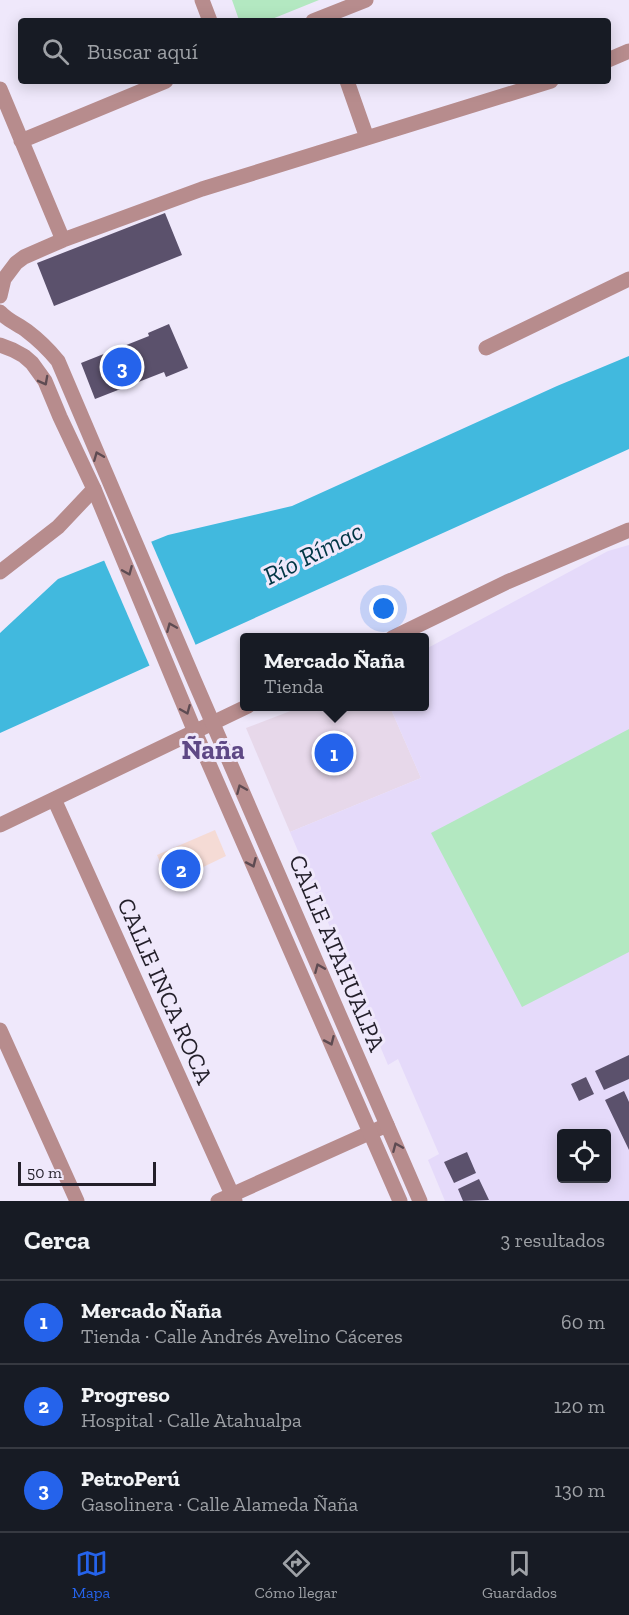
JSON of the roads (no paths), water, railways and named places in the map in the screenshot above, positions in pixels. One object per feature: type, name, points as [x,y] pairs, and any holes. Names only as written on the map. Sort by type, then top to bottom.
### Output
[{"type":"street","points":[[202,0],[209,18]]},
{"type":"street","points":[[326,18],[366,0]]},
{"type":"street","points":[[611,59],[629,51]]},
{"type":"street","points":[[21,141],[159,84]]},
{"type":"street","points":[[348,84],[368,138]]},
{"type":"street","points":[[0,296],[4,279],[16,263],[24,257],[63,240],[202,189],[540,84]]},
{"type":"street","points":[[0,89],[63,240]]},
{"type":"street","points":[[486,348],[629,279]]},
{"type":"street","points":[[0,307],[0,312]]},
{"type":"street","name":"CALLE ATAHUALPA","points":[[0,312],[9,321],[37,338],[58,361],[420,1201]]},
{"type":"street","name":"CALLE ATAHUALPA","points":[[0,345],[24,356],[45,381],[94,489],[176,688],[400,1201]]},
{"type":"street","points":[[0,572],[57,527],[94,489]]},
{"type":"street","points":[[402,633],[507,582],[629,530]]},
{"type":"street","points":[[0,825],[240,710]]},
{"type":"street","name":"CALLE INCA ROCA","points":[[54,799],[234,1198]]},
{"type":"street","points":[[0,1030],[77,1201]]},
{"type":"street","points":[[218,1201],[234,1198],[387,1125]]},
{"type":"water","name":"Río Rímac","points":[[629,356],[629,449],[0,733],[0,633],[58,579],[168,535],[292,506],[557,386]]},
{"type":"place","name":"PetroPerú","points":[[122,367]]},
{"type":"place","name":"Mercado Ñaña","points":[[334,753]]},
{"type":"place","name":"Progreso","points":[[181,869]]},
{"type":"district","name":"Ñaña","points":[[213,750]]}]
